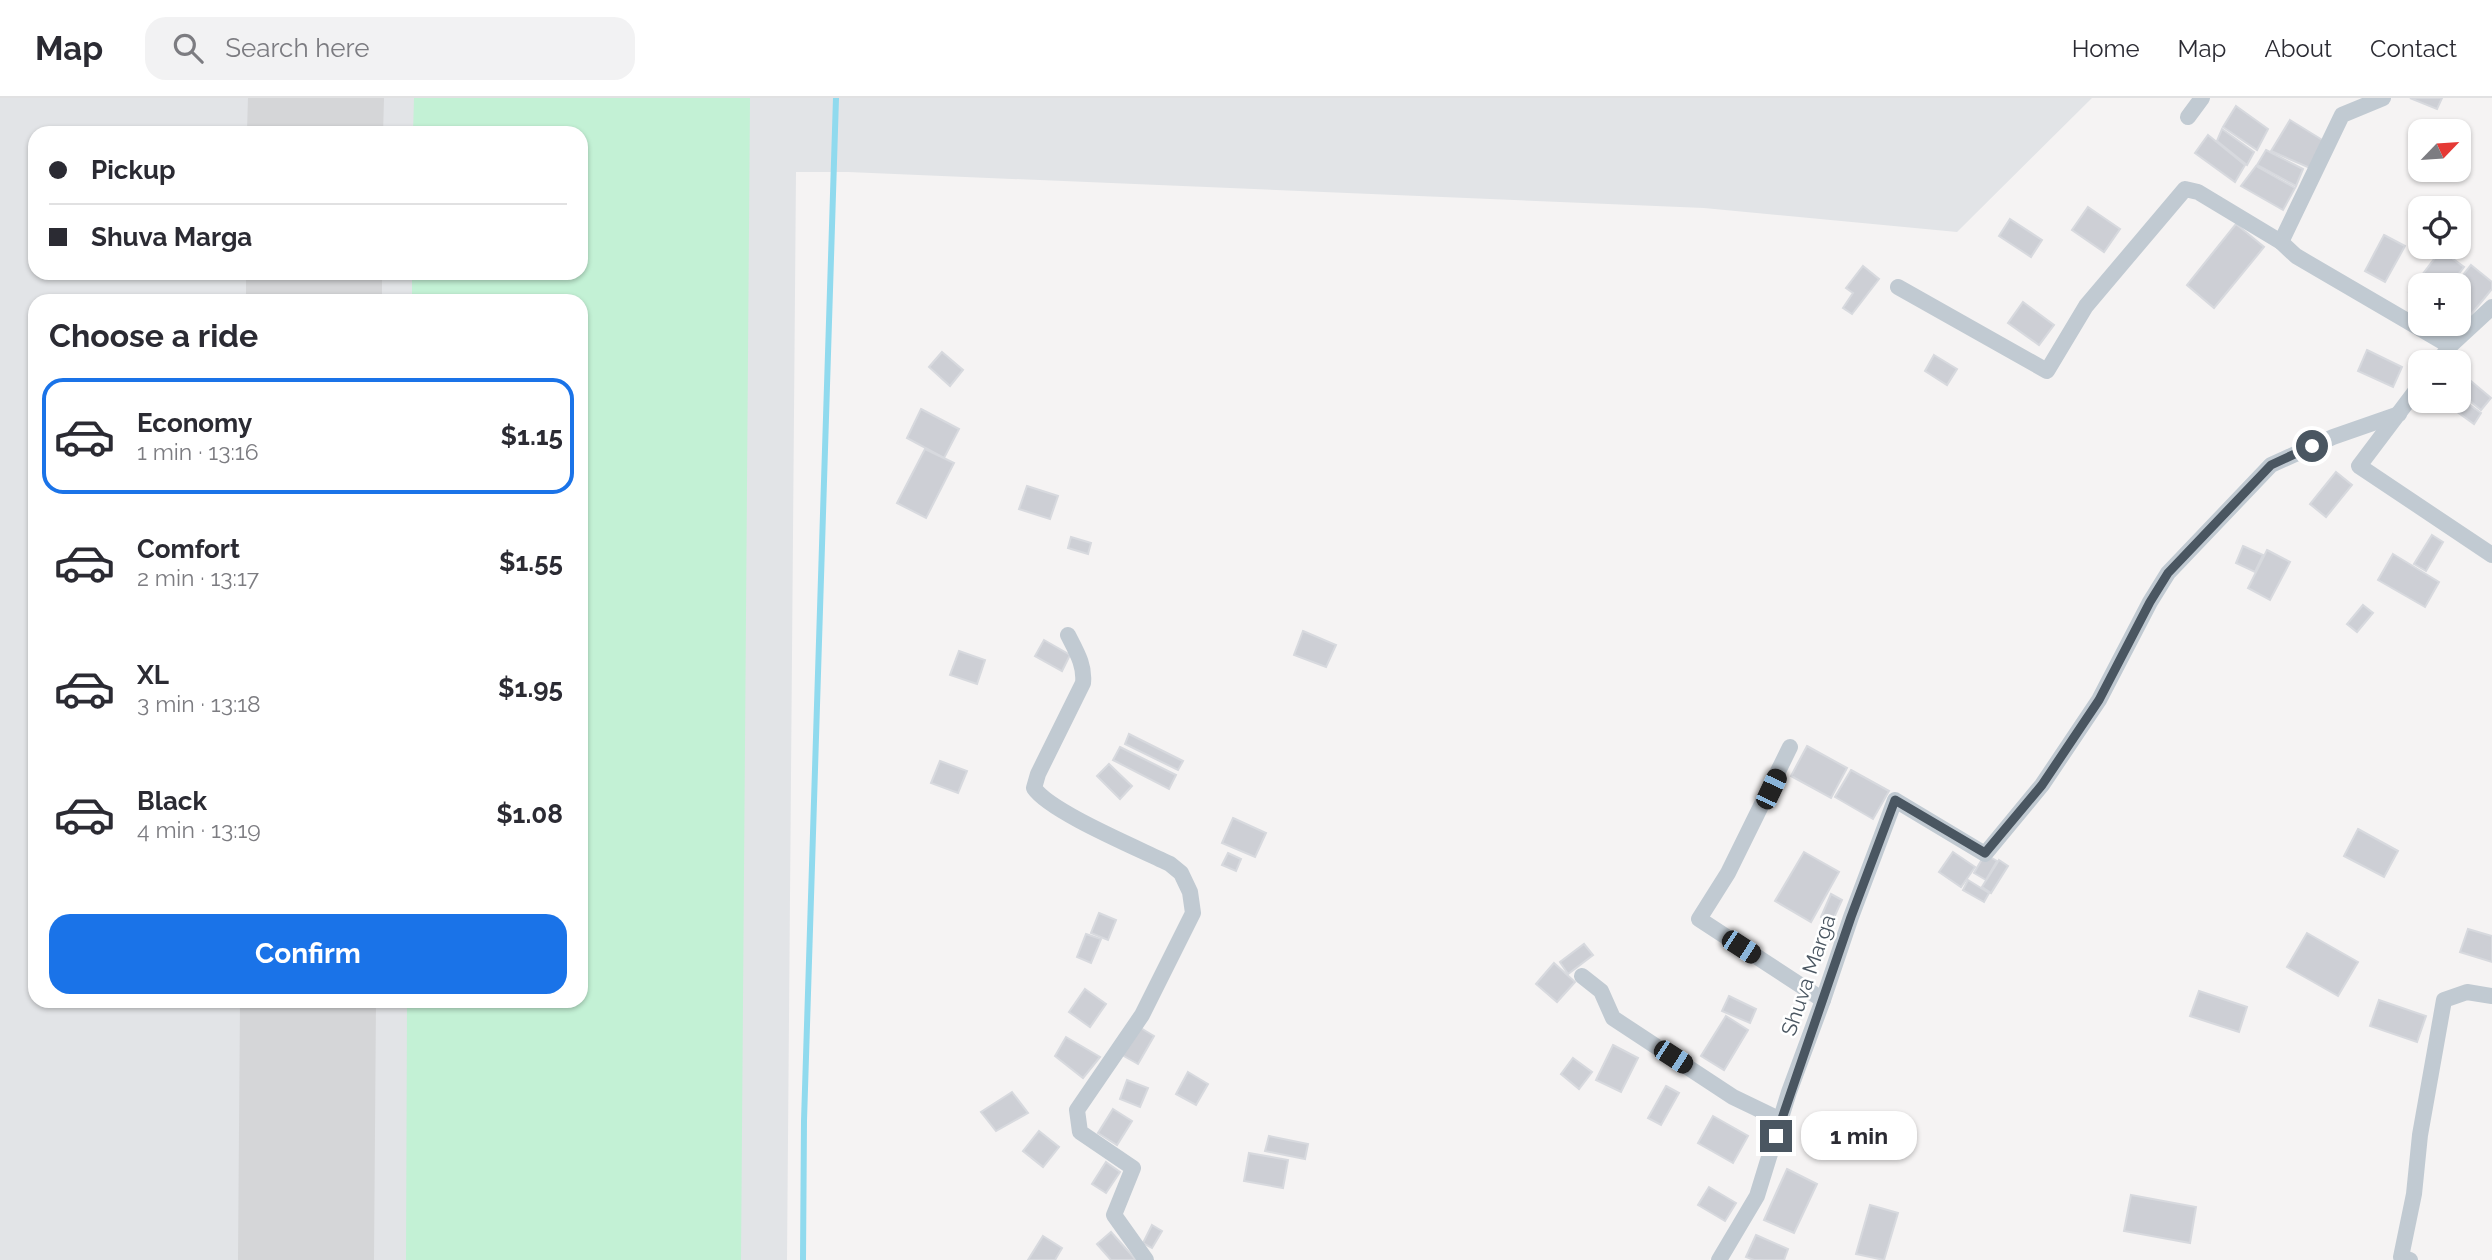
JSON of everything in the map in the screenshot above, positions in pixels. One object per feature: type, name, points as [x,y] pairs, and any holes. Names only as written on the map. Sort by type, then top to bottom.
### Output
[{"type":"street","points":[[2188,117],[2202,98]]},
{"type":"street","points":[[2281,242],[2342,115],[2383,98]]},
{"type":"street","points":[[1898,287],[2048,371],[2087,306],[2185,189],[2198,192],[2281,242],[2297,256],[2450,346]]},
{"type":"street","points":[[2447,350],[2492,307]]},
{"type":"street","points":[[2408,402],[2359,466],[2492,555]]},
{"type":"street","name":"Shuva Marga","points":[[1719,1260],[1757,1196],[1851,917],[1895,800],[1985,853],[2042,785],[2099,700],[2168,573],[2271,465],[2333,437],[2399,414]]},
{"type":"street","points":[[1068,635],[1079,657],[1084,674],[1083,683],[1038,774],[1034,788],[1058,810],[1170,864],[1181,873],[1190,892],[1194,912],[1142,1015],[1077,1110],[1080,1132],[1133,1168],[1114,1215],[1146,1260]]},
{"type":"street","points":[[1790,747],[1728,873],[1699,919],[1823,1000]]},
{"type":"street","points":[[1582,976],[1601,991],[1613,1018],[1733,1097],[1781,1119]]},
{"type":"street","points":[[2410,1260],[2401,1257],[2414,1194],[2420,1135],[2444,1000],[2467,992],[2492,996]]},
{"type":"shaded area","points":[[0,98],[2092,98],[1957,232],[1704,208],[796,172],[787,1260],[0,1260]]},
{"type":"green space","points":[[414,98],[750,98],[741,1260],[406,1260],[407,1008],[588,1008],[588,294],[412,294],[412,280],[588,280],[588,126],[413,126]]},
{"type":"building","points":[[2410,98],[2442,98],[2437,109]]},
{"type":"building","points":[[2236,106],[2268,129],[2257,150],[2223,127]]},
{"type":"building","points":[[2290,120],[2324,141],[2310,168],[2271,151]]},
{"type":"building","points":[[2222,129],[2254,152],[2247,165],[2217,141]]},
{"type":"building","points":[[2208,135],[2245,165],[2235,182],[2195,153]]},
{"type":"building","points":[[2266,150],[2303,169],[2296,186],[2257,165]]},
{"type":"building","points":[[2256,166],[2295,188],[2283,210],[2241,186]]},
{"type":"building","points":[[2088,207],[2120,229],[2104,252],[2072,230]]},
{"type":"building","points":[[2010,219],[2042,240],[2031,257],[1999,236]]},
{"type":"building","points":[[2236,224],[2264,247],[2214,308],[2187,285]]},
{"type":"building","points":[[2384,235],[2405,246],[2385,282],[2365,271]]},
{"type":"building","points":[[2434,259],[2453,259],[2464,267],[2459,273],[2423,273]]},
{"type":"building","points":[[2471,265],[2492,282],[2492,289],[2471,315],[2471,273],[2465,273]]},
{"type":"building","points":[[1863,266],[1879,279],[1852,314],[1843,308],[1853,293],[1846,288]]},
{"type":"building","points":[[2023,302],[2054,325],[2039,345],[2008,323]]},
{"type":"building","points":[[2367,350],[2402,367],[2393,387],[2358,371]]},
{"type":"building","points":[[942,352],[963,370],[950,386],[929,367]]},
{"type":"building","points":[[1934,355],[1957,369],[1947,385],[1925,371]]},
{"type":"building","points":[[2471,381],[2491,398],[2481,410],[2471,402]]},
{"type":"building","points":[[2471,406],[2481,413],[2474,424],[2459,413],[2471,413]]},
{"type":"building","points":[[921,409],[959,429],[944,458],[907,438]]},
{"type":"building","points":[[925,449],[954,463],[926,518],[897,503]]},
{"type":"building","points":[[2336,472],[2352,485],[2326,517],[2310,504]]},
{"type":"building","points":[[1027,486],[1058,496],[1050,519],[1019,509]]},
{"type":"building","points":[[2432,535],[2443,542],[2426,571],[2414,564]]},
{"type":"building","points":[[1071,537],[1091,543],[1088,554],[1068,548]]},
{"type":"building","points":[[2243,546],[2263,555],[2255,572],[2236,563]]},
{"type":"building","points":[[2267,550],[2290,562],[2270,600],[2248,588]]},
{"type":"building","points":[[2393,554],[2439,582],[2425,607],[2378,580]]},
{"type":"building","points":[[2363,605],[2373,613],[2357,632],[2347,624]]},
{"type":"building","points":[[1303,631],[1336,645],[1326,667],[1294,655]]},
{"type":"building","points":[[1044,640],[1070,655],[1062,671],[1035,656]]},
{"type":"building","points":[[959,651],[985,660],[977,684],[950,675]]},
{"type":"building","points":[[1129,734],[1183,761],[1178,770],[1125,744]]},
{"type":"building","points":[[1807,746],[1847,768],[1831,798],[1791,776]]},
{"type":"building","points":[[1120,747],[1176,775],[1169,789],[1113,760]]},
{"type":"building","points":[[940,761],[967,771],[958,793],[931,783]]},
{"type":"building","points":[[1109,764],[1132,786],[1120,799],[1097,776]]},
{"type":"building","points":[[1851,770],[1889,791],[1873,819],[1835,797]]},
{"type":"building","points":[[1233,818],[1266,833],[1255,857],[1222,843]]},
{"type":"building","points":[[2358,829],[2398,851],[2384,877],[2344,856]]},
{"type":"building","points":[[1804,852],[1839,872],[1811,922],[1775,901]]},
{"type":"building","points":[[1953,852],[1975,867],[1961,887],[1939,872]]},
{"type":"building","points":[[1228,853],[1241,859],[1236,871],[1222,865]]},
{"type":"building","points":[[1985,854],[1997,861],[1986,880],[1974,873]]},
{"type":"building","points":[[1999,860],[2008,866],[1991,893],[1982,887]]},
{"type":"building","points":[[1968,880],[1989,893],[1984,902],[1963,890]]},
{"type":"building","points":[[1831,894],[1842,900],[1832,922],[1821,917]]},
{"type":"building","points":[[1099,913],[1116,920],[1108,940],[1091,933]]},
{"type":"building","points":[[2468,929],[2492,936],[2492,962],[2460,952]]},
{"type":"building","points":[[2307,933],[2358,962],[2338,996],[2287,967]]},
{"type":"building","points":[[1086,934],[1101,939],[1091,963],[1077,957]]},
{"type":"building","points":[[1584,944],[1593,955],[1568,974],[1560,962]]},
{"type":"building","points":[[1554,963],[1575,982],[1557,1002],[1536,984]]},
{"type":"building","points":[[1085,989],[1106,1004],[1090,1027],[1069,1012]]},
{"type":"building","points":[[2199,991],[2247,1007],[2239,1032],[2190,1016]]},
{"type":"building","points":[[1729,996],[1756,1009],[1750,1023],[1722,1011]]},
{"type":"building","points":[[2379,1000],[2426,1016],[2417,1042],[2370,1026]]},
{"type":"building","points":[[1726,1016],[1748,1030],[1724,1070],[1701,1056]]},
{"type":"building","points":[[1139,1027],[1154,1036],[1138,1064],[1122,1055]]},
{"type":"building","points":[[1066,1037],[1100,1057],[1083,1078],[1055,1056]]},
{"type":"building","points":[[1613,1045],[1638,1058],[1621,1092],[1596,1080]]},
{"type":"building","points":[[1573,1058],[1592,1072],[1579,1089],[1561,1074]]},
{"type":"building","points":[[1188,1072],[1208,1084],[1196,1105],[1176,1094]]},
{"type":"building","points":[[1127,1080],[1148,1088],[1140,1107],[1120,1099]]},
{"type":"building","points":[[1666,1086],[1679,1093],[1661,1125],[1648,1118]]},
{"type":"building","points":[[1012,1092],[1028,1113],[996,1131],[981,1112]]},
{"type":"building","points":[[1113,1109],[1132,1121],[1117,1145],[1098,1133]]},
{"type":"building","points":[[1713,1116],[1748,1136],[1733,1163],[1698,1143]]},
{"type":"building","points":[[1039,1131],[1059,1147],[1043,1167],[1023,1151]]},
{"type":"building","points":[[1269,1136],[1308,1144],[1305,1159],[1265,1151]]},
{"type":"building","points":[[1249,1153],[1288,1160],[1283,1188],[1244,1181]]},
{"type":"building","points":[[1106,1162],[1120,1172],[1106,1193],[1092,1184]]},
{"type":"building","points":[[1787,1169],[1817,1184],[1794,1233],[1764,1220]]},
{"type":"building","points":[[1709,1187],[1736,1203],[1725,1221],[1698,1205]]},
{"type":"building","points":[[2131,1195],[2196,1207],[2190,1243],[2124,1231]]},
{"type":"building","points":[[1870,1205],[1898,1213],[1884,1260],[1856,1254]]},
{"type":"building","points":[[1152,1225],[1162,1231],[1152,1248],[1143,1243]]},
{"type":"building","points":[[1111,1232],[1136,1260],[1111,1260],[1097,1244]]},
{"type":"building","points":[[1756,1235],[1788,1249],[1784,1260],[1754,1260],[1746,1257]]},
{"type":"building","points":[[1043,1236],[1062,1248],[1055,1260],[1028,1260]]},
{"type":"waterway","points":[[803,1260],[804,1121],[836,98]]},
{"type":"runway","points":[[315,126],[316,98]]},
{"type":"runway","points":[[314,280],[314,294]]},
{"type":"runway","points":[[306,1260],[308,1008]]},
{"type":"route","points":[[1776,1136],[1789,1092],[1895,800],[1985,853],[2042,785],[2099,700],[2168,573],[2271,465],[2312,446]]}]
